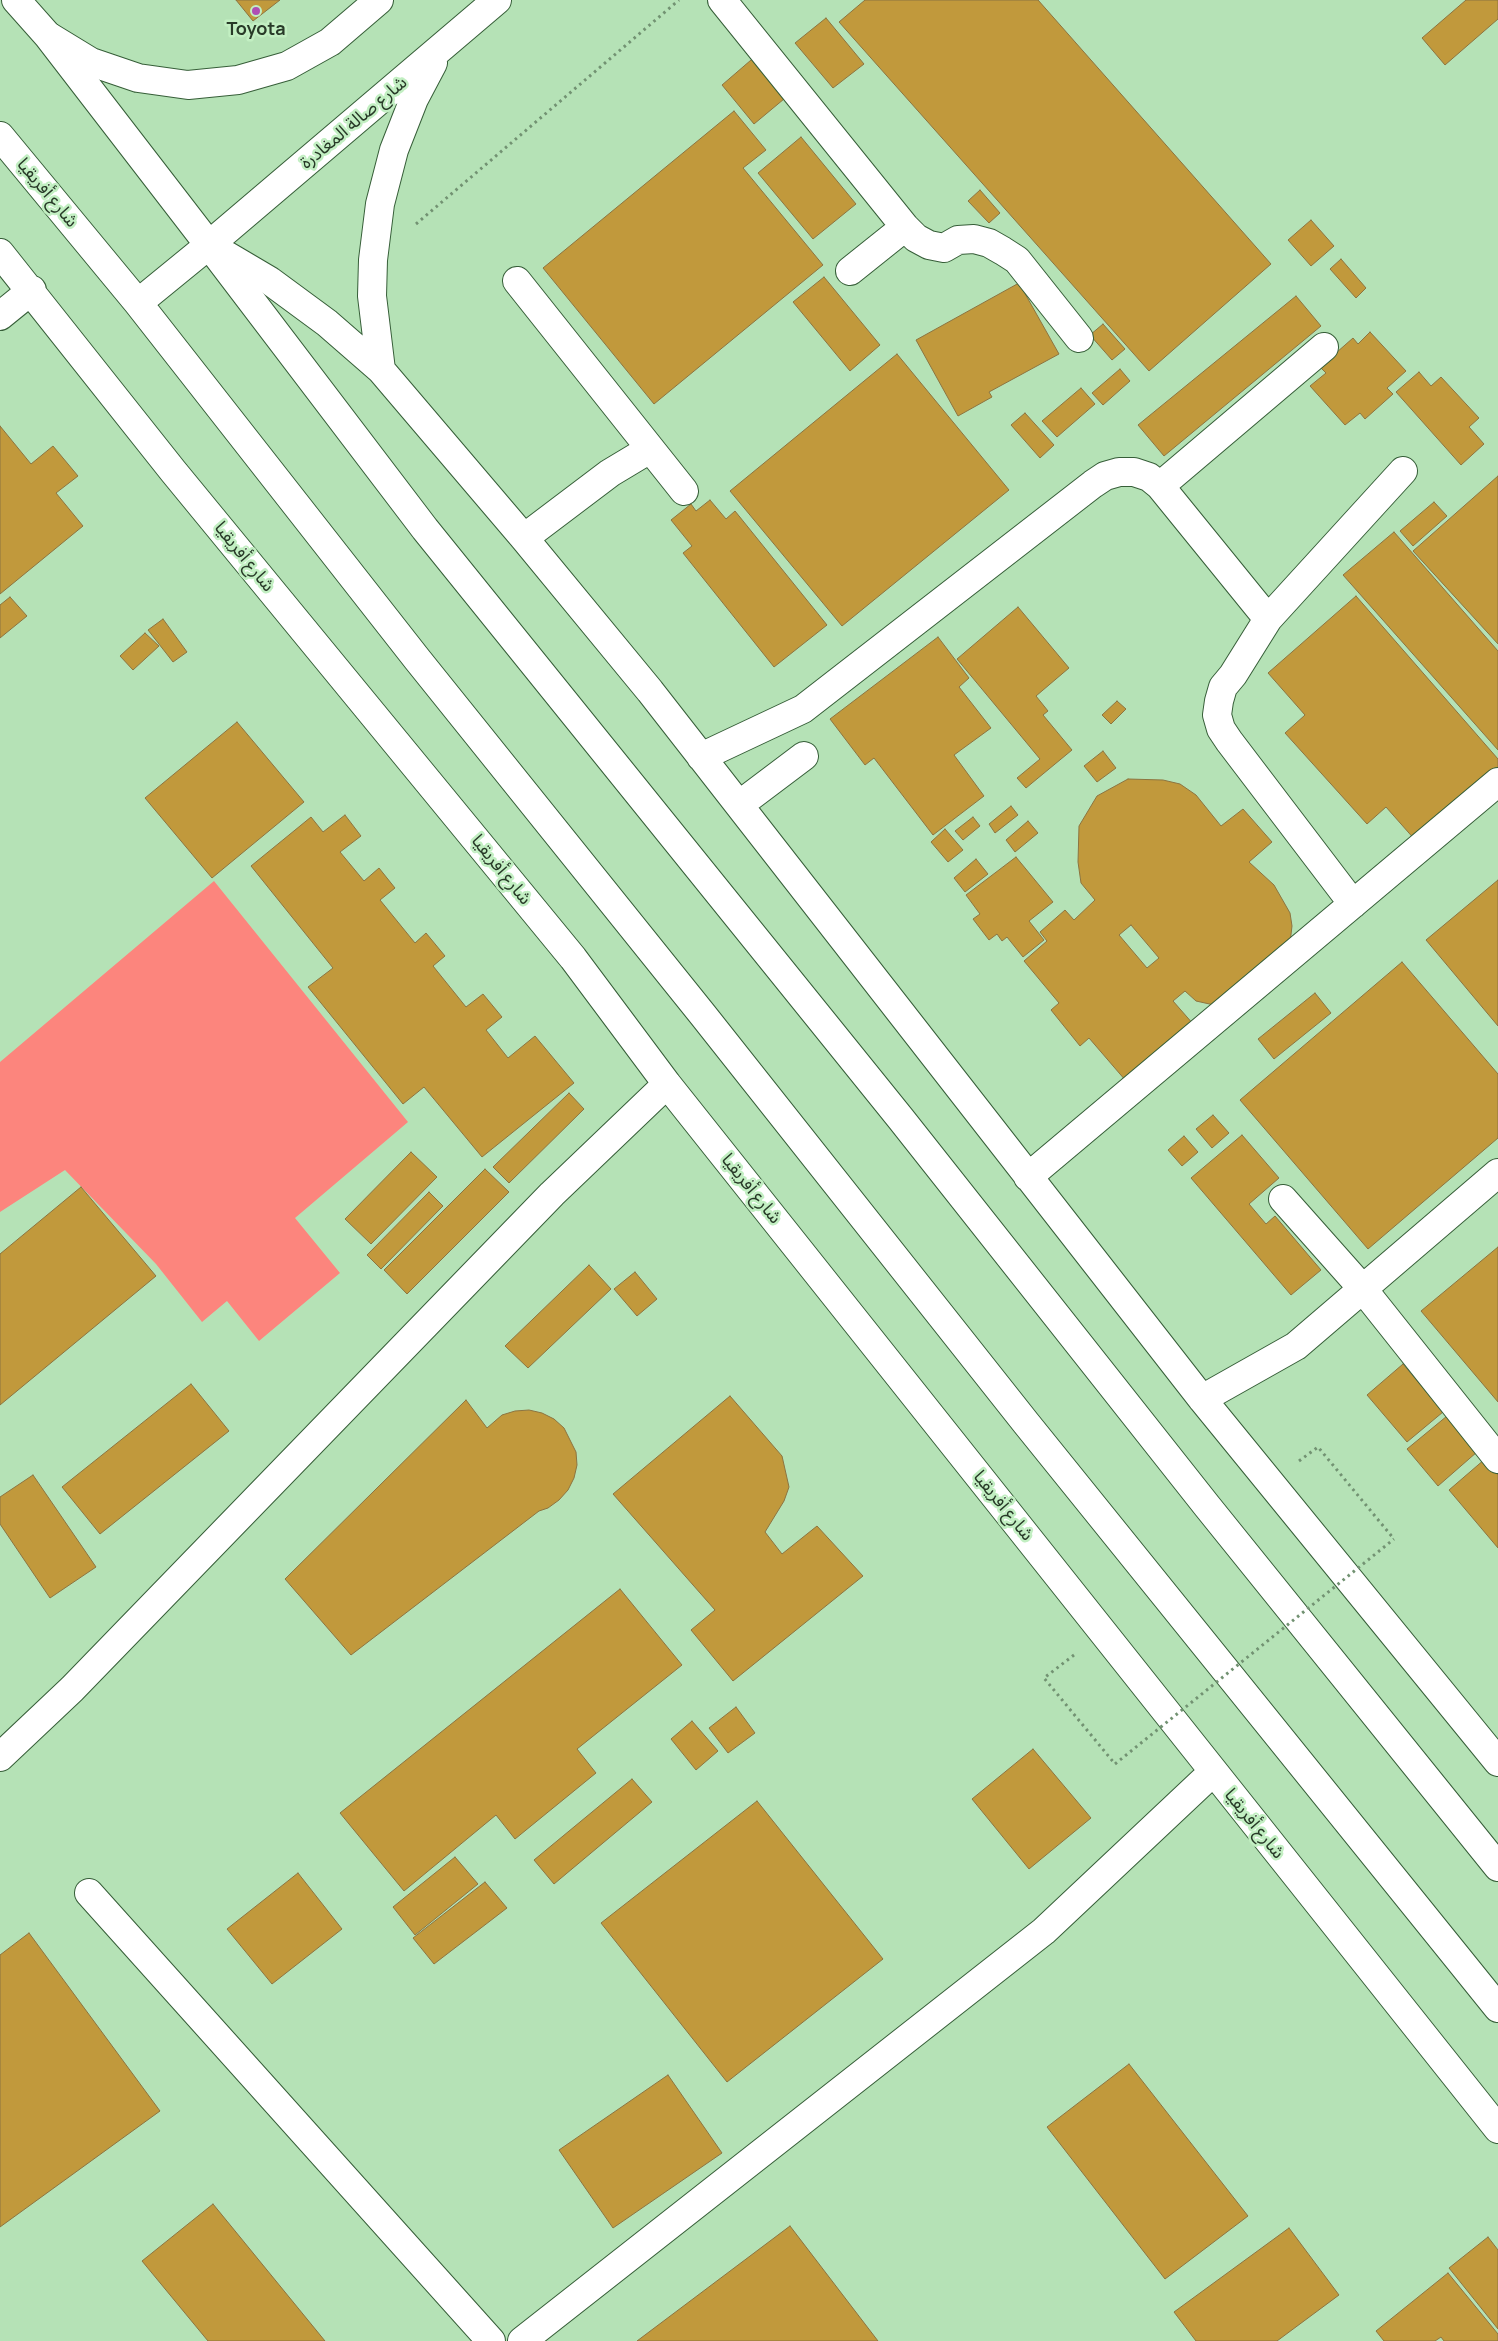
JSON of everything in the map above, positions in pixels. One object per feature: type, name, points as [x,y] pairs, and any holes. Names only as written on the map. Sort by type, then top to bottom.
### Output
[{"type":"main road","points":[[16,0],[48,36],[425,529],[888,1104],[1207,1506],[1498,1866]]},
{"type":"main road","points":[[48,36],[91,62],[138,78],[188,85],[238,80],[287,66],[330,42],[379,0]]},
{"type":"main road","name":"شارع صالة المغادرة","points":[[138,303],[497,0]]},
{"type":"main road","points":[[722,0],[905,227],[916,238],[929,245],[944,248],[958,240],[974,239],[989,243],[1003,251],[1017,260],[1079,338]]},
{"type":"main road","points":[[381,370],[372,296],[373,260],[380,204],[394,150],[414,99],[440,50]]},
{"type":"main road","name":"شارع أفريقيا","points":[[0,136],[138,303],[417,658],[1020,1415],[1498,2008]]},
{"type":"main road","points":[[850,271],[905,227]]},
{"type":"main road","points":[[209,245],[270,281],[328,323],[381,370],[524,538],[739,805],[1202,1399],[1498,1762]]},
{"type":"main road","name":"شارع أفريقيا","points":[[0,253],[32,290],[173,471],[573,958],[666,1084],[1498,2129]]},
{"type":"main road","points":[[517,281],[684,491]]},
{"type":"main road","points":[[0,316],[32,290]]},
{"type":"main road","points":[[1160,486],[1324,347]]},
{"type":"main road","points":[[524,538],[610,473],[650,448]]},
{"type":"main road","points":[[1353,904],[1229,742],[1221,729],[1217,715],[1223,687],[1233,675],[1268,619],[1403,471]]},
{"type":"main road","points":[[701,757],[803,709],[1105,476],[1119,472],[1134,472],[1148,477],[1160,486],[1268,619]]},
{"type":"main road","points":[[739,805],[804,756]]},
{"type":"main road","points":[[1028,1177],[1498,782]]},
{"type":"main road","points":[[0,1757],[78,1682],[552,1194],[666,1084]]},
{"type":"main road","points":[[1202,1399],[1296,1346],[1498,1173]]},
{"type":"main road","points":[[1283,1199],[1362,1288],[1498,1459]]},
{"type":"main road","points":[[522,2341],[1044,1931],[1213,1772]]},
{"type":"main road","points":[[88,1893],[491,2341]]},
{"type":"path","points":[[373,260],[680,0]]},
{"type":"path","points":[[1044,1678],[1115,1764],[1394,1539],[1318,1447]]},
{"type":"shaded area","points":[[214,881],[408,1122],[295,1218],[340,1273],[259,1341],[227,1301],[202,1322],[156,1264],[65,1170],[0,1212],[0,1062]]},
{"type":"building","name":"Toyota","points":[[236,0],[280,0],[253,21]]},
{"type":"building","points":[[865,0],[1038,0],[1271,264],[1149,371],[839,22]]},
{"type":"building","points":[[1466,0],[1498,0],[1498,19],[1445,65],[1422,38]]},
{"type":"building","points":[[826,18],[864,64],[833,88],[795,43]]},
{"type":"building","points":[[758,54],[790,94],[754,124],[722,85]]},
{"type":"building","points":[[734,111],[766,150],[743,168],[823,265],[654,404],[543,268]]},
{"type":"building","points":[[801,137],[856,204],[813,239],[758,173]]},
{"type":"building","points":[[980,190],[1000,213],[989,223],[968,201]]},
{"type":"building","points":[[1311,220],[1334,246],[1311,266],[1288,240]]},
{"type":"building","points":[[1341,259],[1366,288],[1356,298],[1330,269]]},
{"type":"building","points":[[824,277],[880,345],[850,371],[793,302]]},
{"type":"building","points":[[1019,283],[1059,354],[989,392],[992,397],[958,416],[916,340]]},
{"type":"building","points":[[1296,296],[1321,326],[1164,456],[1138,425]]},
{"type":"building","points":[[1103,324],[1125,349],[1112,360],[1090,335]]},
{"type":"building","points":[[1370,332],[1406,371],[1387,388],[1393,394],[1365,419],[1360,413],[1345,425],[1310,386],[1326,373],[1320,367],[1353,338],[1358,344]]},
{"type":"building","points":[[897,354],[1009,490],[842,626],[730,491]]},
{"type":"building","points":[[1120,369],[1130,381],[1103,405],[1092,393]]},
{"type":"building","points":[[1419,372],[1431,386],[1441,377],[1479,418],[1469,427],[1484,444],[1461,465],[1396,392]]},
{"type":"building","points":[[1081,388],[1095,404],[1057,437],[1042,421]]},
{"type":"building","points":[[1025,413],[1054,445],[1040,458],[1011,425]]},
{"type":"building","points":[[0,426],[31,464],[53,446],[78,476],[56,493],[83,526],[0,594]]},
{"type":"building","points":[[1498,476],[1498,644],[1413,551]]},
{"type":"building","points":[[710,500],[726,519],[735,511],[827,625],[774,667],[683,553],[692,546],[671,520],[691,504],[696,511]]},
{"type":"building","points":[[1434,502],[1447,516],[1413,546],[1400,531]]},
{"type":"building","points":[[1394,532],[1498,651],[1498,750],[1343,575]]},
{"type":"building","points":[[1356,596],[1498,759],[1498,770],[1416,841],[1386,807],[1367,824],[1285,733],[1305,715],[1268,673]]},
{"type":"building","points":[[10,597],[27,616],[0,638],[0,605]]},
{"type":"building","points":[[1018,607],[1069,668],[1036,696],[1048,711],[1043,715],[1072,750],[1026,788],[1017,778],[1040,759],[957,659]]},
{"type":"building","points":[[163,619],[187,652],[173,662],[148,630]]},
{"type":"building","points":[[145,633],[159,646],[133,670],[120,656]]},
{"type":"building","points":[[938,637],[969,678],[959,687],[991,728],[954,755],[984,796],[933,835],[874,758],[865,765],[830,719]]},
{"type":"building","points":[[1117,701],[1126,709],[1111,724],[1102,715]]},
{"type":"building","points":[[237,722],[304,802],[212,878],[145,798]]},
{"type":"building","points":[[1103,751],[1116,768],[1097,782],[1084,766]]},
{"type":"building","points":[[1128,779],[1163,780],[1180,784],[1196,795],[1221,826],[1243,809],[1272,842],[1249,862],[1274,885],[1290,913],[1292,926],[1288,960],[1214,1005],[1196,1001],[1185,991],[1173,1001],[1194,1025],[1126,1081],[1089,1038],[1080,1046],[1051,1010],[1059,1003],[1024,961],[1047,941],[1040,932],[1065,910],[1074,920],[1095,900],[1081,883],[1078,862],[1079,826],[1097,796]],"holes":[[[1131,925],[1159,958],[1147,968],[1119,935]]]},
{"type":"building","points":[[1011,806],[1018,815],[995,833],[989,824]]},
{"type":"building","points":[[345,815],[361,836],[340,852],[364,881],[379,868],[395,888],[380,900],[415,943],[426,933],[445,956],[433,966],[466,1007],[483,994],[502,1017],[486,1030],[508,1058],[535,1036],[574,1083],[482,1157],[424,1087],[403,1104],[308,987],[333,968],[251,866],[311,817],[323,832]]},
{"type":"building","points":[[973,817],[980,826],[963,840],[955,831]]},
{"type":"building","points":[[1028,821],[1038,833],[1015,852],[1006,840]]},
{"type":"building","points":[[945,829],[963,850],[948,862],[931,842]]},
{"type":"building","points":[[1016,857],[1053,902],[1029,921],[1044,940],[1023,957],[1007,937],[1002,941],[997,934],[989,940],[973,919],[980,914],[966,895]]},
{"type":"building","points":[[976,859],[988,874],[965,892],[954,878]]},
{"type":"building","points":[[1498,880],[1498,1026],[1426,940]]},
{"type":"building","points":[[1402,962],[1498,1074],[1498,1138],[1368,1249],[1240,1100]]},
{"type":"building","points":[[1315,993],[1331,1013],[1274,1059],[1258,1039]]},
{"type":"building","points":[[569,1093],[584,1109],[509,1183],[493,1167]]},
{"type":"building","points":[[1213,1115],[1229,1133],[1212,1148],[1196,1129]]},
{"type":"building","points":[[1242,1135],[1279,1178],[1249,1204],[1266,1224],[1275,1216],[1321,1270],[1291,1295],[1191,1178]]},
{"type":"building","points":[[1184,1136],[1198,1152],[1182,1166],[1168,1150]]},
{"type":"building","points":[[411,1152],[437,1177],[371,1244],[345,1219]]},
{"type":"building","points":[[485,1169],[509,1192],[407,1294],[384,1270]]},
{"type":"building","points":[[81,1187],[156,1276],[0,1405],[0,1254]]},
{"type":"building","points":[[429,1192],[443,1206],[381,1269],[367,1255]]},
{"type":"building","points":[[1498,1247],[1498,1402],[1421,1311]]},
{"type":"building","points":[[589,1265],[611,1289],[528,1368],[505,1346]]},
{"type":"building","points":[[635,1272],[657,1299],[637,1316],[614,1289]]},
{"type":"building","points":[[1403,1364],[1443,1412],[1407,1442],[1367,1395]]},
{"type":"building","points":[[191,1384],[229,1431],[100,1534],[62,1487]]},
{"type":"building","points":[[730,1396],[782,1456],[789,1487],[784,1501],[765,1532],[782,1554],[817,1526],[863,1576],[733,1681],[691,1630],[715,1610],[613,1494]]},
{"type":"building","points":[[466,1400],[487,1428],[502,1415],[515,1411],[529,1410],[542,1413],[554,1419],[564,1428],[576,1452],[577,1465],[574,1478],[568,1490],[559,1500],[548,1508],[539,1511],[351,1655],[285,1579]]},
{"type":"building","points":[[1447,1416],[1477,1452],[1438,1486],[1407,1449]]},
{"type":"building","points":[[1485,1459],[1498,1475],[1498,1548],[1449,1490]]},
{"type":"building","points":[[33,1475],[96,1567],[50,1598],[0,1524],[0,1497]]},
{"type":"building","points":[[620,1589],[682,1665],[577,1749],[596,1773],[515,1839],[496,1815],[404,1891],[340,1813]]},
{"type":"building","points":[[736,1707],[755,1733],[728,1753],[709,1728]]},
{"type":"building","points":[[692,1721],[718,1751],[696,1770],[671,1739]]},
{"type":"building","points":[[1033,1749],[1091,1818],[1029,1869],[972,1799]]},
{"type":"building","points":[[632,1779],[652,1802],[554,1884],[534,1860]]},
{"type":"building","points":[[757,1801],[883,1959],[727,2082],[601,1923]]},
{"type":"building","points":[[455,1857],[478,1884],[415,1935],[393,1907]]},
{"type":"building","points":[[298,1873],[342,1929],[272,1984],[227,1929]]},
{"type":"building","points":[[485,1882],[507,1908],[434,1964],[413,1938]]},
{"type":"building","points":[[29,1933],[160,2111],[0,2227],[0,1955]]},
{"type":"building","points":[[1129,2064],[1248,2216],[1165,2279],[1047,2127]]},
{"type":"building","points":[[668,2075],[722,2153],[613,2228],[559,2150]]},
{"type":"building","points":[[213,2204],[325,2341],[208,2341],[142,2261]]},
{"type":"building","points":[[790,2226],[878,2341],[637,2341]]},
{"type":"building","points":[[1289,2228],[1339,2295],[1277,2341],[1196,2341],[1174,2312]]},
{"type":"building","points":[[1488,2237],[1498,2250],[1498,2329],[1449,2268]]},
{"type":"building","points":[[1448,2273],[1498,2334],[1498,2341],[1444,2341],[1441,2337],[1435,2341],[1384,2341],[1376,2331]]},
{"type":"place","name":"Toyota","points":[[256,11]]}]
